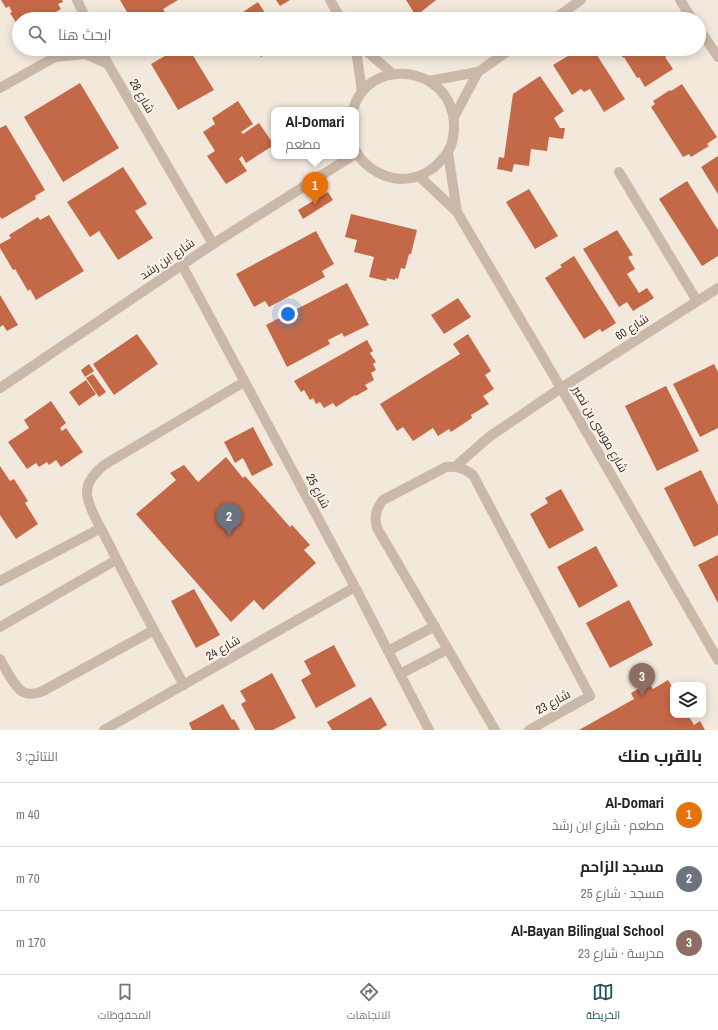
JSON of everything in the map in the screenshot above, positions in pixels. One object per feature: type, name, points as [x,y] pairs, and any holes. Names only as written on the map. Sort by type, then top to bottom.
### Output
[{"type":"street","points":[[77,0],[83,12]]},
{"type":"street","points":[[330,0],[337,12]]},
{"type":"street","points":[[564,12],[581,0]]},
{"type":"street","points":[[680,0],[688,12]]},
{"type":"street","points":[[706,39],[718,57]]},
{"type":"street","points":[[0,88],[55,56]]},
{"type":"street","points":[[90,56],[108,64]]},
{"type":"street","name":"شارع 28","points":[[104,56],[213,244]]},
{"type":"street","points":[[357,56],[362,92]]},
{"type":"street","points":[[372,56],[393,74]]},
{"type":"street","points":[[429,81],[478,72],[501,56]]},
{"type":"street","points":[[454,117],[478,72]]},
{"type":"street","points":[[353,107],[362,92],[371,84],[393,74],[406,74],[418,76],[429,81],[441,90],[450,103],[454,117],[454,136],[448,153],[435,167],[419,176],[401,179],[384,175],[368,166],[359,157]]},
{"type":"street","name":"شارع موسى بن نصير","points":[[448,153],[458,212]]},
{"type":"street","name":"شارع ابن رشد","points":[[0,388],[213,244],[346,159]]},
{"type":"street","points":[[619,172],[697,301]]},
{"type":"street","name":"شارع موسى بن نصير","points":[[419,176],[458,212],[562,388],[718,660]]},
{"type":"street","name":"شارع 25","points":[[182,265],[355,587],[429,730]]},
{"type":"street","name":"شارع 60","points":[[456,466],[488,437],[718,288]]},
{"type":"street","points":[[184,685],[116,560],[92,510],[87,494],[89,484],[94,474],[104,465],[244,382]]},
{"type":"street","points":[[456,466],[446,467],[383,500],[378,506],[375,520],[377,528],[495,730]]},
{"type":"street","name":"شارع 23","points":[[456,466],[465,469],[473,475],[590,696],[529,730]]},
{"type":"street","points":[[0,581],[101,528]]},
{"type":"street","points":[[0,627],[116,560]]},
{"type":"street","name":"شارع 24","points":[[104,730],[355,587]]},
{"type":"street","points":[[388,651],[435,626]]},
{"type":"street","points":[[0,659],[16,684],[24,693],[32,694],[42,692],[154,630]]},
{"type":"street","points":[[400,674],[448,649]]},
{"type":"building","points":[[1,0],[62,0],[63,2],[58,4],[61,9],[56,12],[12,12],[9,6],[6,8]]},
{"type":"building","points":[[120,0],[178,0],[163,9],[165,12],[127,12]]},
{"type":"building","points":[[276,0],[290,0],[280,6]]},
{"type":"building","points":[[406,0],[436,0],[421,12],[414,12]]},
{"type":"building","points":[[258,2],[264,12],[243,12]]},
{"type":"building","points":[[165,56],[193,56],[214,90],[178,110],[151,64]]},
{"type":"building","points":[[568,56],[597,56],[625,99],[604,112],[590,89],[584,92],[581,89],[572,95],[553,65]]},
{"type":"building","points":[[622,56],[667,56],[665,57],[673,69],[645,87],[639,77],[637,78],[624,57],[623,58]]},
{"type":"building","points":[[540,76],[564,111],[554,118],[560,128],[565,128],[563,139],[549,137],[547,151],[531,149],[529,166],[514,164],[512,172],[497,169],[499,157],[504,158],[513,94]]},
{"type":"building","points":[[80,83],[119,148],[63,182],[24,117]]},
{"type":"building","points":[[682,84],[717,137],[707,144],[709,146],[691,157],[689,154],[683,157],[651,107],[655,104],[653,101]]},
{"type":"building","points":[[238,101],[253,124],[241,132],[243,134],[259,123],[271,141],[271,147],[246,163],[242,156],[239,159],[247,171],[226,184],[207,156],[215,151],[203,132],[215,124],[212,118]]},
{"type":"building","points":[[6,125],[45,190],[35,196],[36,199],[2,219],[0,217],[0,128]]},
{"type":"building","points":[[718,156],[718,194],[701,167]]},
{"type":"building","points":[[123,167],[147,204],[135,211],[153,238],[118,260],[99,231],[90,237],[67,202]]},
{"type":"building","points":[[687,181],[718,230],[718,256],[702,266],[659,199]]},
{"type":"building","points":[[529,189],[558,236],[535,249],[506,202]]},
{"type":"building","points":[[328,192],[333,200],[303,219],[298,210]]},
{"type":"building","points":[[351,214],[417,230],[411,254],[409,254],[405,269],[401,268],[398,279],[395,278],[395,280],[387,278],[386,281],[369,277],[374,257],[354,252],[357,240],[345,237]]},
{"type":"building","points":[[49,215],[84,271],[36,300],[30,289],[28,291],[15,269],[13,270],[0,248],[0,244],[11,238],[9,235],[38,217],[40,220]]},
{"type":"building","points":[[617,230],[633,255],[628,257],[635,269],[627,274],[639,293],[647,288],[654,298],[633,311],[627,302],[619,307],[583,249]]},
{"type":"building","points":[[316,231],[334,264],[322,271],[325,277],[269,307],[265,301],[254,307],[236,274]]},
{"type":"building","points":[[574,256],[616,323],[602,332],[600,329],[584,339],[545,278],[562,267],[560,265]]},
{"type":"building","points":[[347,283],[369,325],[344,337],[342,333],[328,340],[330,344],[287,367],[266,325]]},
{"type":"building","points":[[0,295],[18,325],[7,331],[3,325],[0,327]]},
{"type":"building","points":[[458,298],[471,317],[444,334],[431,315]]},
{"type":"building","points":[[137,334],[158,364],[114,395],[93,364]]},
{"type":"building","points":[[468,334],[491,371],[485,375],[494,389],[483,396],[489,404],[471,415],[472,418],[451,432],[449,429],[438,436],[433,428],[413,441],[403,427],[397,431],[380,404],[460,354],[453,344]]},
{"type":"building","points":[[367,340],[373,351],[370,353],[376,362],[373,364],[376,370],[371,373],[374,380],[365,385],[368,389],[336,407],[333,403],[324,408],[320,402],[316,404],[313,398],[310,400],[304,390],[301,392],[294,381]]},
{"type":"building","points":[[89,364],[94,371],[85,377],[81,370]]},
{"type":"building","points":[[714,364],[718,372],[718,428],[700,437],[673,384]]},
{"type":"building","points":[[93,374],[106,392],[99,397],[86,378]]},
{"type":"building","points":[[86,380],[96,394],[79,406],[69,392]]},
{"type":"building","points":[[666,386],[699,451],[657,471],[625,406]]},
{"type":"building","points":[[51,401],[66,423],[60,428],[62,431],[66,428],[83,452],[61,467],[56,460],[49,465],[47,462],[39,467],[36,463],[27,469],[8,442],[29,428],[24,420]]},
{"type":"building","points":[[253,427],[273,465],[252,476],[243,458],[235,463],[224,442]]},
{"type":"building","points":[[226,457],[243,478],[245,476],[290,527],[292,525],[310,545],[304,550],[316,563],[263,610],[254,600],[231,622],[136,514],[176,480],[170,473],[184,465],[198,482]]},
{"type":"building","points":[[0,466],[10,481],[14,479],[28,501],[25,503],[38,524],[16,539],[0,515]]},
{"type":"building","points":[[701,470],[718,505],[718,535],[694,547],[664,488]]},
{"type":"building","points":[[561,489],[584,530],[549,549],[530,514],[548,503],[545,498]]},
{"type":"building","points":[[596,546],[618,586],[579,608],[557,567]]},
{"type":"building","points":[[718,555],[718,603],[698,565]]},
{"type":"building","points":[[194,589],[220,635],[196,648],[171,601]]},
{"type":"building","points":[[629,600],[653,645],[610,668],[586,623]]},
{"type":"building","points":[[334,645],[356,686],[316,708],[301,680],[311,674],[304,661]]},
{"type":"building","points":[[272,673],[296,718],[273,730],[255,730],[241,704],[246,701],[240,691]]},
{"type":"building","points":[[668,680],[670,683],[670,718],[690,718],[694,725],[700,721],[705,730],[579,730],[634,699],[631,693],[649,683],[653,689]]},
{"type":"building","points":[[371,697],[387,725],[379,730],[332,730],[327,722]]},
{"type":"building","points":[[223,704],[232,720],[234,719],[240,730],[192,730],[189,723]]},
{"type":"place","name":"Al-Domari","points":[[315,205]]},
{"type":"place","name":"مسجد الزاحم","points":[[229,536]]},
{"type":"place","name":"Al-Bayan Bilingual School","points":[[642,696]]}]
